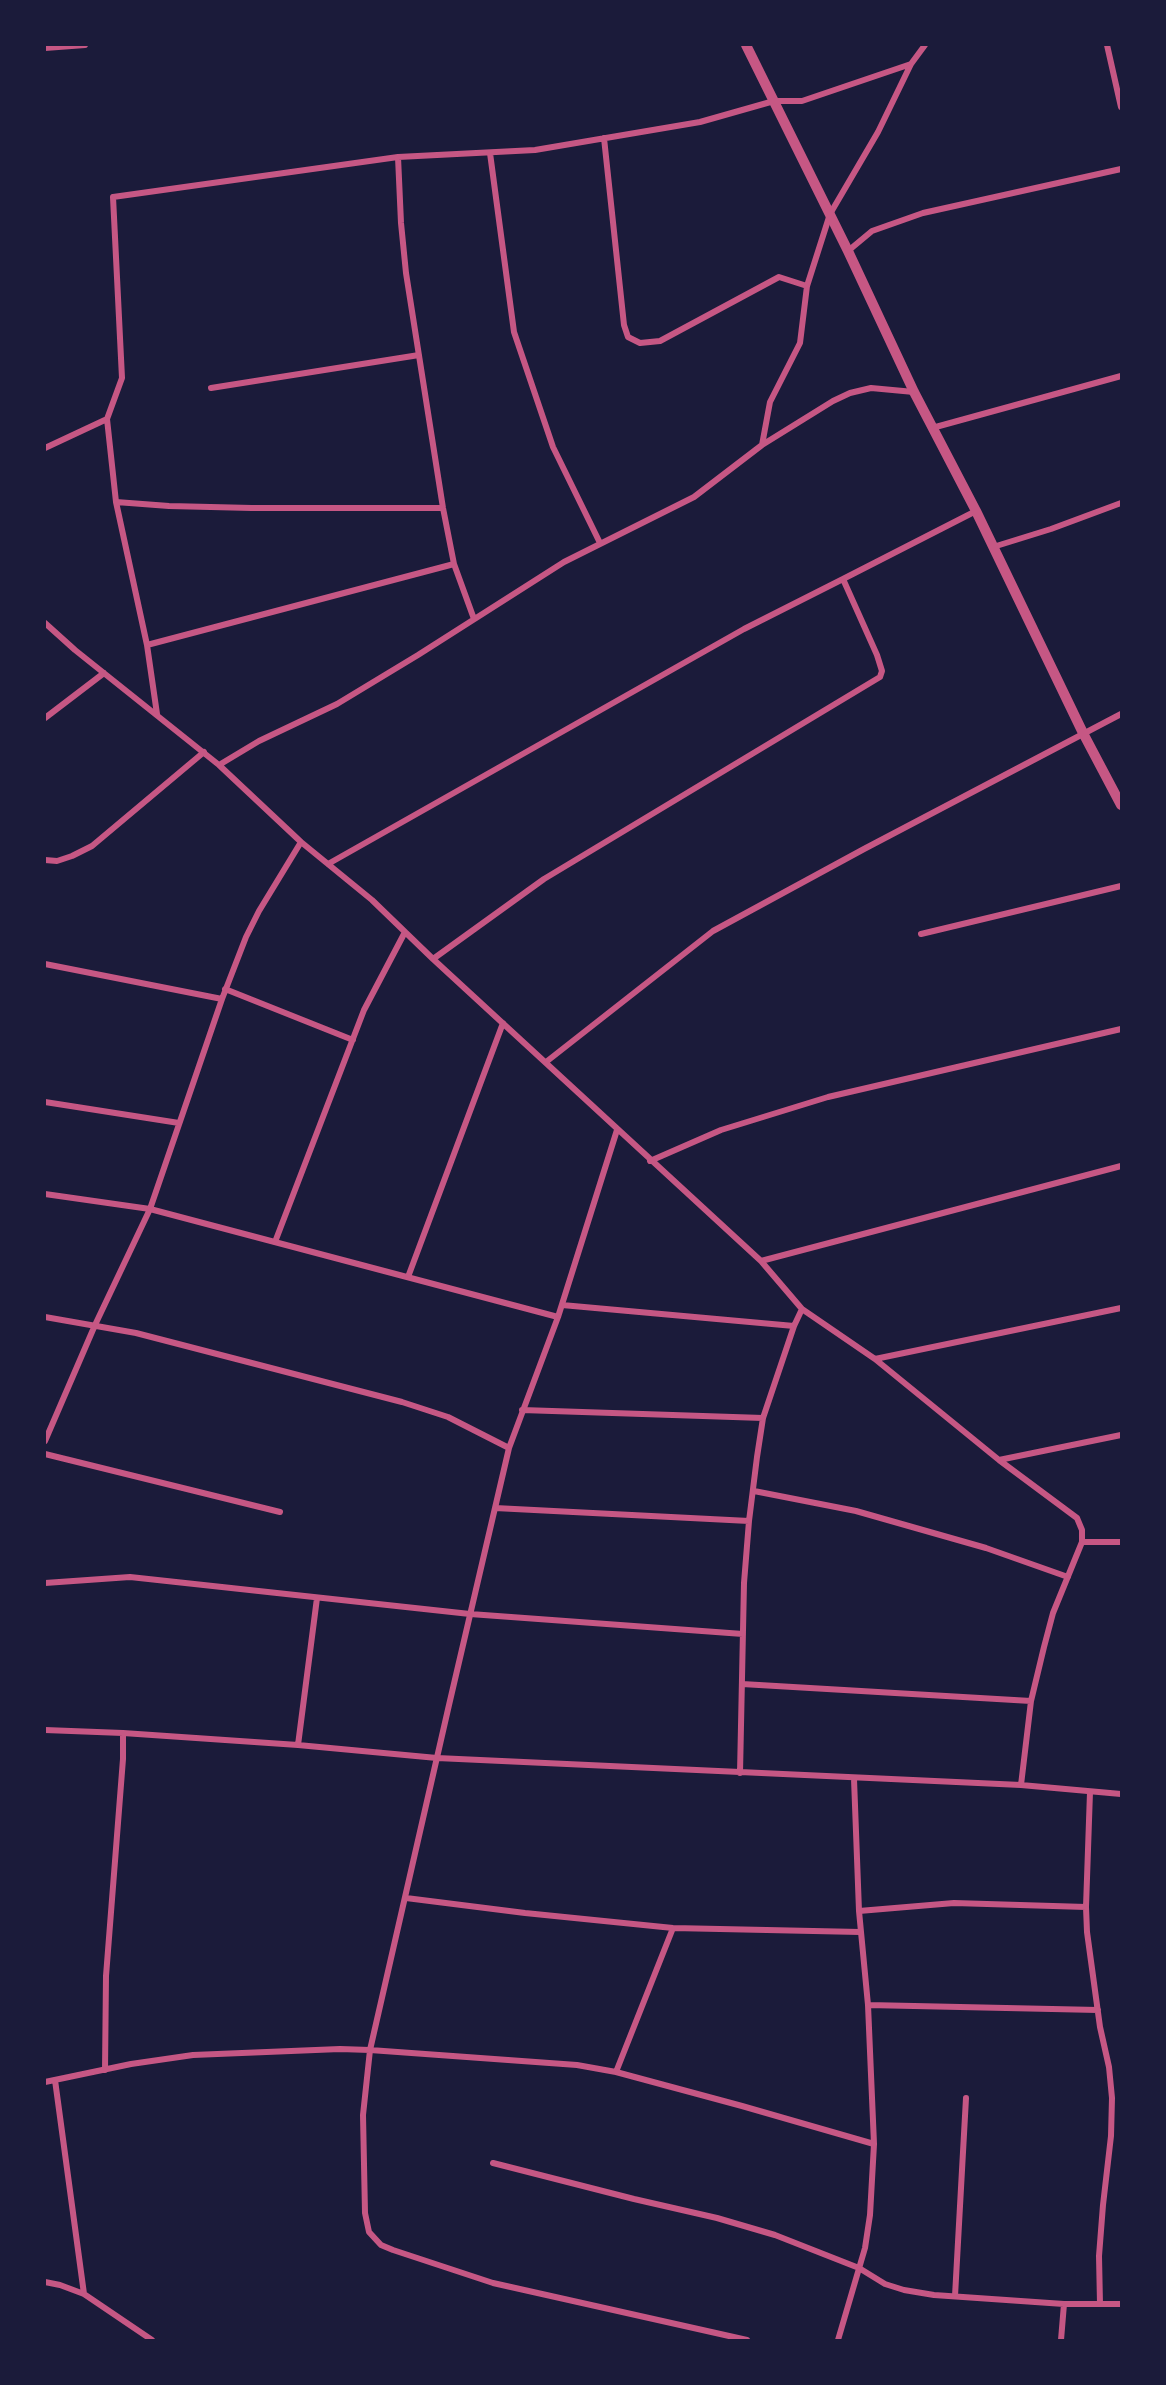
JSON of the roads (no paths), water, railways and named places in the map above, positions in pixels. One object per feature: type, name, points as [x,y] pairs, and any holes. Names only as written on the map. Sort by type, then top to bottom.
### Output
[{"type":"street","points":[[45,48],[85,45]]},
{"type":"street","points":[[746,45],[848,251],[914,393],[1121,805]]},
{"type":"street","points":[[762,445],[770,402],[800,343],[807,286],[830,214],[878,132],[911,64],[925,45]]},
{"type":"street","points":[[1107,45],[1121,108]]},
{"type":"street","points":[[158,714],[147,645],[116,502],[107,419],[122,378],[113,197],[398,157],[535,150],[700,122],[774,101],[802,101],[911,64]]},
{"type":"street","points":[[604,138],[624,325],[628,337],[640,343],[660,341],[779,277],[807,286]]},
{"type":"street","points":[[490,153],[514,332],[553,447],[600,543]]},
{"type":"street","points":[[398,157],[401,223],[418,355],[443,508],[454,564],[474,619]]},
{"type":"street","points":[[848,251],[872,231],[923,213],[1121,169]]},
{"type":"street","points":[[212,388],[418,355]]},
{"type":"street","points":[[932,428],[1121,376]]},
{"type":"street","points":[[219,765],[260,741],[337,704],[564,562],[694,497],[762,445],[833,401],[850,393],[870,388],[914,393]]},
{"type":"street","points":[[45,448],[107,419]]},
{"type":"street","points":[[116,502],[252,508],[443,508]]},
{"type":"street","points":[[993,547],[1052,529],[1121,503]]},
{"type":"street","points":[[328,864],[744,629],[975,511]]},
{"type":"street","points":[[147,645],[454,564]]},
{"type":"street","points":[[433,959],[544,879],[788,730],[880,677],[882,671],[877,655],[843,579]]},
{"type":"street","points":[[45,623],[204,752],[301,842],[372,900],[650,1161],[761,1261],[802,1309],[874,1359],[999,1460],[1077,1518],[1082,1530],[1082,1542],[1047,1635],[1031,1701],[1021,1785]]},
{"type":"street","points":[[45,718],[104,673]]},
{"type":"street","points":[[546,1062],[713,932],[1121,714]]},
{"type":"street","points":[[45,860],[57,861],[92,846],[204,752]]},
{"type":"street","points":[[45,1441],[95,1325],[150,1209],[225,989],[259,911],[301,842]]},
{"type":"street","points":[[921,934],[1121,886]]},
{"type":"street","points":[[275,1242],[353,1040],[381,974],[405,932]]},
{"type":"street","points":[[45,964],[222,999]]},
{"type":"street","points":[[225,989],[353,1040]]},
{"type":"street","points":[[408,1277],[503,1023]]},
{"type":"street","points":[[650,1161],[721,1130],[828,1097],[1121,1029]]},
{"type":"street","points":[[45,1102],[179,1123]]},
{"type":"street","points":[[617,1130],[558,1317],[509,1448],[470,1614],[370,2050],[363,2115],[365,2213],[369,2232],[381,2245],[493,2283],[747,2340]]},
{"type":"street","points":[[761,1261],[1121,1166]]},
{"type":"street","points":[[45,1194],[150,1209],[558,1317]]},
{"type":"street","points":[[562,1305],[794,1326]]},
{"type":"street","points":[[874,1359],[1121,1308]]},
{"type":"street","points":[[740,1773],[743,1634],[749,1521],[753,1491],[763,1418],[794,1326],[802,1309]]},
{"type":"street","points":[[45,1317],[95,1325],[176,1343],[402,1402],[448,1417],[509,1448]]},
{"type":"street","points":[[522,1410],[763,1418]]},
{"type":"street","points":[[999,1460],[1121,1435]]},
{"type":"street","points":[[45,1454],[280,1512]]},
{"type":"street","points":[[753,1491],[856,1511],[986,1548],[1068,1577]]},
{"type":"street","points":[[495,1508],[749,1521]]},
{"type":"street","points":[[1082,1542],[1121,1542]]},
{"type":"street","points":[[45,1583],[130,1577],[470,1614],[743,1634]]},
{"type":"street","points":[[298,1745],[317,1598]]},
{"type":"street","points":[[742,1684],[1031,1701]]},
{"type":"street","points":[[45,1730],[298,1745],[437,1758],[1021,1785],[1121,1794]]},
{"type":"street","points":[[105,2070],[106,1976],[123,1759],[123,1733]]},
{"type":"street","points":[[838,2340],[859,2268],[870,2215],[874,2144],[868,2005],[860,1932],[854,1779]]},
{"type":"street","points":[[1090,1792],[1086,1907],[1098,2010],[1112,2098],[1112,2136],[1100,2246],[1100,2304]]},
{"type":"street","points":[[406,1898],[673,1928],[860,1932]]},
{"type":"street","points":[[859,1911],[961,1903],[1086,1907]]},
{"type":"street","points":[[616,2072],[673,1928]]},
{"type":"street","points":[[868,2005],[1098,2010]]},
{"type":"street","points":[[45,2082],[194,2055],[328,2049],[577,2065],[616,2072],[874,2144]]},
{"type":"street","points":[[55,2080],[84,2294]]},
{"type":"street","points":[[955,2296],[966,2098]]},
{"type":"street","points":[[493,2163],[717,2218],[805,2245],[859,2268],[885,2284],[904,2290],[1064,2304],[1121,2304]]},
{"type":"street","points":[[45,2282],[84,2294],[152,2340]]},
{"type":"street","points":[[1060,2340],[1064,2304]]}]
